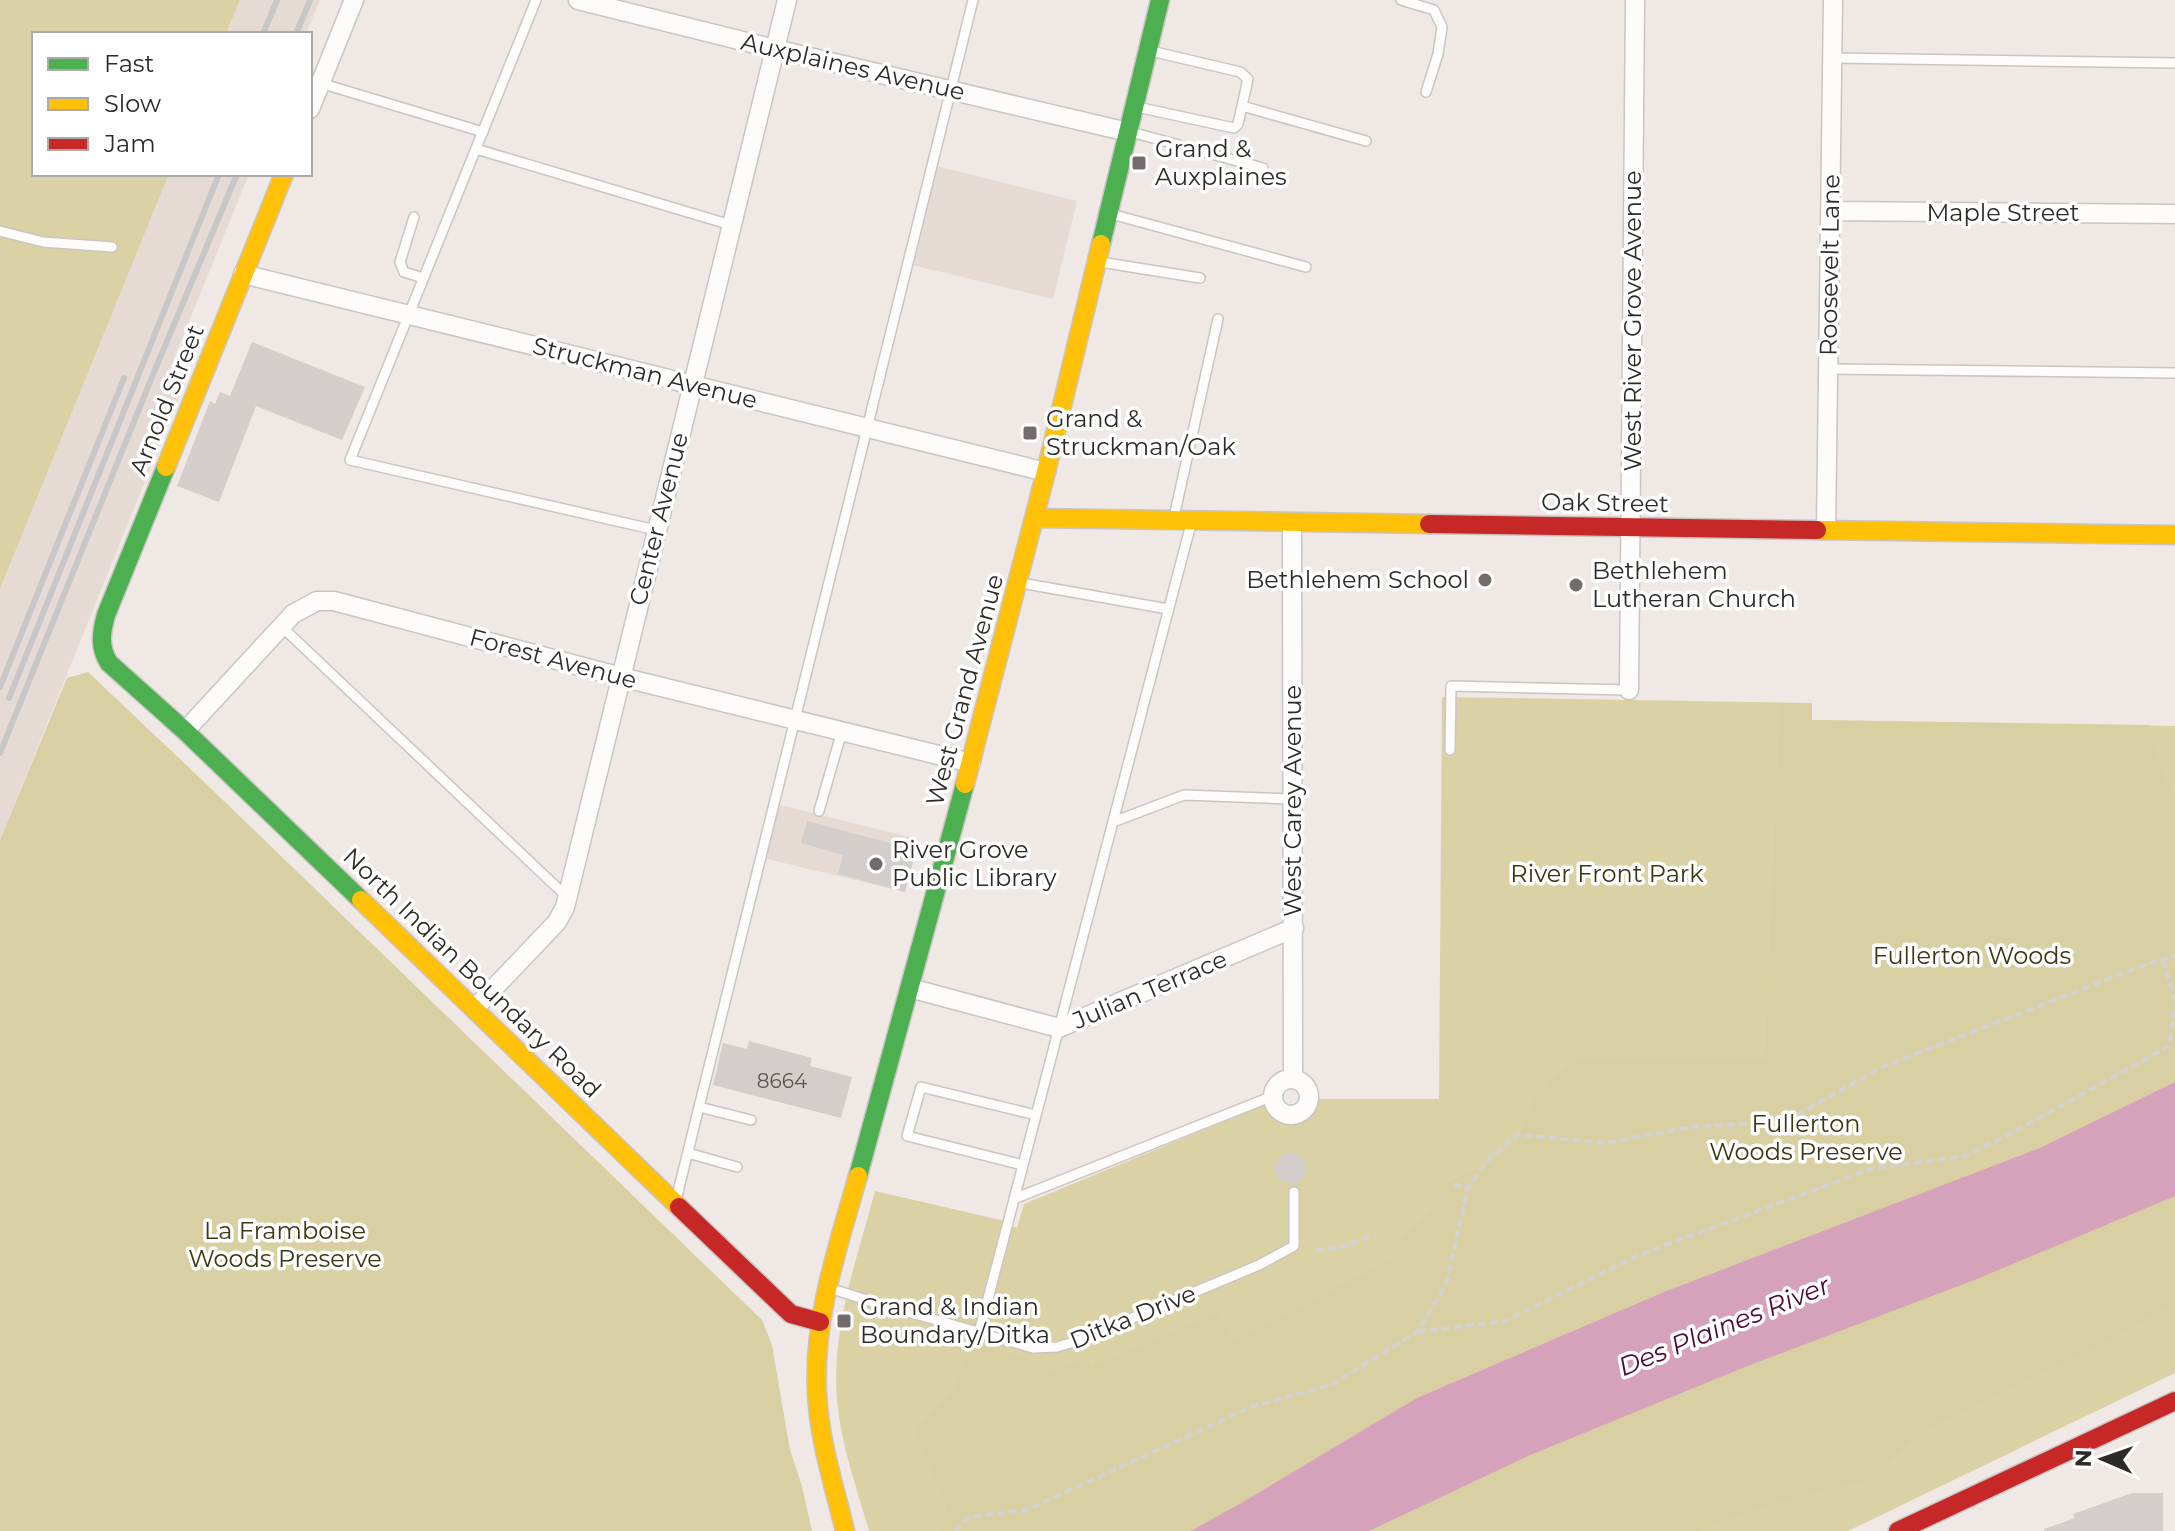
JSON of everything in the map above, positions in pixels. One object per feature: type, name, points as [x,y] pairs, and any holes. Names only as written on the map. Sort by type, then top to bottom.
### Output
[{"type":"street","points":[[312,104],[354,0]]},
{"type":"street","name":"Auxplaines Avenue","points":[[578,0],[1128,132]]},
{"type":"street","name":"Center Avenue","points":[[475,1008],[557,922],[565,907],[787,0]]},
{"type":"street","name":"West Grand Avenue","points":[[845,1531],[823,1439],[817,1394],[820,1322],[827,1287],[971,763],[1046,472],[1160,0]]},
{"type":"street","name":"West River Grove Avenue","points":[[1629,690],[1635,0]]},
{"type":"street","name":"Roosevelt Lane","points":[[1826,530],[1833,0]]},
{"type":"street","name":"Arnold Street","points":[[100,645],[106,615],[283,176]]},
{"type":"street","name":"Maple Street","points":[[1830,211],[2175,214]]},
{"type":"street","name":"Struckman Avenue","points":[[243,274],[1046,472]]},
{"type":"street","name":"Oak Street","points":[[1034,518],[2175,535]]},
{"type":"street","name":"West Carey Avenue","points":[[1273,1096],[1276,1107],[1286,1114],[1302,1110],[1308,1100],[1303,1084],[1293,1079],[1292,522]]},
{"type":"street","name":"Forest Avenue","points":[[185,731],[293,614],[317,601],[334,601],[621,677],[971,763]]},
{"type":"street","name":"North Indian Boundary Road","points":[[100,645],[109,663],[185,731],[791,1314],[820,1322]]},
{"type":"street","name":"Julian Terrace","points":[[910,988],[1059,1028],[1294,928]]},
{"type":"street","points":[[1273,1096],[1281,1081],[1293,1079]]},
{"type":"street","points":[[1898,1531],[2175,1401]]},
{"type":"lane","points":[[536,0],[350,460],[656,530]]},
{"type":"lane","points":[[675,1202],[973,0]]},
{"type":"lane","points":[[1401,0],[1434,10],[1442,27],[1438,54],[1426,92]]},
{"type":"lane","points":[[1134,106],[1234,128],[1238,124],[1248,79],[1240,72],[1147,50]]},
{"type":"lane","points":[[1832,58],[2175,63]]},
{"type":"lane","points":[[320,83],[483,132]]},
{"type":"lane","points":[[1242,106],[1366,141]]},
{"type":"lane","points":[[1128,132],[1263,168]]},
{"type":"lane","points":[[476,149],[731,225]]},
{"type":"lane","points":[[1108,214],[1306,267]]},
{"type":"lane","points":[[414,217],[400,262],[404,272],[423,278]]},
{"type":"lane","points":[[0,231],[43,242],[112,247]]},
{"type":"lane","points":[[1097,261],[1200,278]]},
{"type":"lane","points":[[979,1333],[1168,609],[1218,319]]},
{"type":"lane","points":[[1828,369],[2175,373]]},
{"type":"lane","points":[[1017,582],[1168,609]]},
{"type":"lane","points":[[281,626],[567,897]]},
{"type":"lane","points":[[1450,750],[1451,686],[1629,690]]},
{"type":"lane","points":[[819,811],[842,731]]},
{"type":"lane","points":[[1113,822],[1184,795],[1293,799]]},
{"type":"lane","points":[[1023,1165],[907,1136],[921,1087],[1036,1115]]},
{"type":"lane","points":[[1014,1199],[1273,1096]]},
{"type":"lane","points":[[699,1107],[751,1120]]},
{"type":"lane","points":[[688,1153],[737,1167]]},
{"type":"lane","name":"Ditka Drive","points":[[827,1287],[1033,1348],[1057,1347],[1094,1335],[1259,1265],[1294,1246],[1294,1192]]},
{"type":"path","points":[[1417,1332],[1446,1285],[1468,1188],[1489,1158],[1518,1135],[1605,1143],[1692,1127],[1787,1121],[1880,1068],[2147,964],[2175,956]]},
{"type":"path","points":[[955,1531],[969,1517],[1027,1510],[1251,1407],[1331,1385],[1417,1332],[1505,1321],[1639,1255],[1871,1169],[1965,1156],[2169,1046],[2175,1002],[2163,960]]},
{"type":"path","points":[[1454,1184],[1468,1188]]},
{"type":"path","points":[[1316,1249],[1340,1248],[1375,1234]]},
{"type":"shaded area","points":[[240,0],[320,0],[307,32],[227,32]]},
{"type":"shaded area","points":[[928,164],[1077,201],[1053,299],[904,263]]},
{"type":"shaded area","points":[[168,176],[248,176],[171,366],[184,385],[0,840],[0,589]]},
{"type":"shaded area","points":[[772,803],[918,839],[905,892],[759,857]]},
{"type":"green space","points":[[0,0],[240,0],[227,32],[32,32],[32,176],[168,176],[0,589]]},
{"type":"green space","name":"La Framboise Woods Preserve","points":[[88,672],[762,1320],[772,1345],[790,1450],[812,1531],[0,1531],[0,840],[67,678]]},
{"type":"green space","name":"Fullerton Woods Preserve","points":[[1442,697],[1812,703],[1812,720],[2175,726],[2175,1373],[1848,1531],[869,1531],[842,1434],[836,1373],[847,1294],[875,1191],[1005,1221],[1017,1228],[1024,1204],[1266,1104],[1278,1122],[1291,1125],[1304,1119],[1315,1099],[1439,1099]]},
{"type":"green space","name":"Fullerton Woods","points":[[1780,703],[1812,703],[1812,720],[2149,725],[2160,768],[2175,797],[2175,1082],[2041,1148],[1664,1292],[1417,1398],[1191,1531],[941,1531],[947,1508],[915,1430],[954,1389],[972,1344],[1031,1360],[1046,1360],[1050,1372],[1088,1359],[1091,1367],[1217,1313],[1236,1340],[1393,1259],[1390,1246],[1449,1196],[1447,1182],[1481,1168],[1516,1145],[1537,1091],[1575,1060],[1765,1059]]},
{"type":"green space","points":[[2175,1196],[2175,1303],[2097,1346],[1928,1428],[1867,1480],[1727,1518],[1698,1531],[1369,1531],[1528,1456],[1745,1367],[1977,1279]]},
{"type":"water","name":"Des Plaines River","points":[[2175,1082],[2175,1196],[1977,1279],[1745,1367],[1528,1456],[1369,1531],[1191,1531],[1417,1398],[1664,1292],[2040,1148]]},
{"type":"building","points":[[252,342],[365,387],[342,440],[256,406],[219,502],[177,486],[210,401],[215,404],[220,392],[230,396]]},
{"type":"building","name":"River Grove Public Library","points":[[807,821],[916,850],[905,892],[838,874],[843,855],[801,843]]},
{"type":"building","points":[[749,1041],[812,1058],[810,1066],[852,1077],[841,1118],[713,1085],[723,1043],[747,1049]]},
{"type":"building","points":[[1285,1154],[1297,1154],[1306,1162],[1306,1174],[1297,1183],[1284,1182],[1275,1175],[1275,1163]]},
{"type":"building","points":[[2132,1493],[2163,1493],[2163,1531],[2044,1531],[2075,1518],[2073,1514]]},
{"type":"railway","points":[[264,32],[277,0]]},
{"type":"railway","points":[[297,32],[310,0]]},
{"type":"railway","points":[[9,698],[218,176]]},
{"type":"railway","points":[[0,753],[236,176]]},
{"type":"railway","points":[[0,687],[124,378]]},
{"type":"traffic: fast","points":[[1101,244],[1160,0]]},
{"type":"traffic: fast","points":[[166,467],[106,615],[102,640],[106,657],[361,900]]},
{"type":"traffic: fast","points":[[858,1176],[965,784]]},
{"type":"traffic: slow","points":[[166,467],[283,176]]},
{"type":"traffic: slow","points":[[965,784],[1101,244]]},
{"type":"traffic: slow","points":[[1034,518],[1429,524]]},
{"type":"traffic: slow","points":[[1817,530],[2175,535]]},
{"type":"traffic: slow","points":[[361,900],[679,1207]]},
{"type":"traffic: slow","points":[[845,1531],[821,1428],[817,1364],[828,1283],[858,1176]]},
{"type":"traffic: jam","points":[[1429,524],[1817,530]]},
{"type":"traffic: jam","points":[[679,1207],[791,1314],[820,1322]]},
{"type":"traffic: jam","points":[[1898,1531],[2175,1401]]},
{"type":"place","name":"Grand & Auxplaines","points":[[1139,163]]},
{"type":"place","name":"Grand & Struckman/Oak","points":[[1030,433]]},
{"type":"place","name":"Bethlehem School","points":[[1485,580]]},
{"type":"place","name":"Bethlehem Lutheran Church","points":[[1576,585]]},
{"type":"place","name":"River Grove Public Library","points":[[876,864]]},
{"type":"place","name":"Grand & Indian Boundary/Ditka","points":[[844,1321]]},
{"type":"park label","name":"River Front Park","points":[[1607,874]]}]
